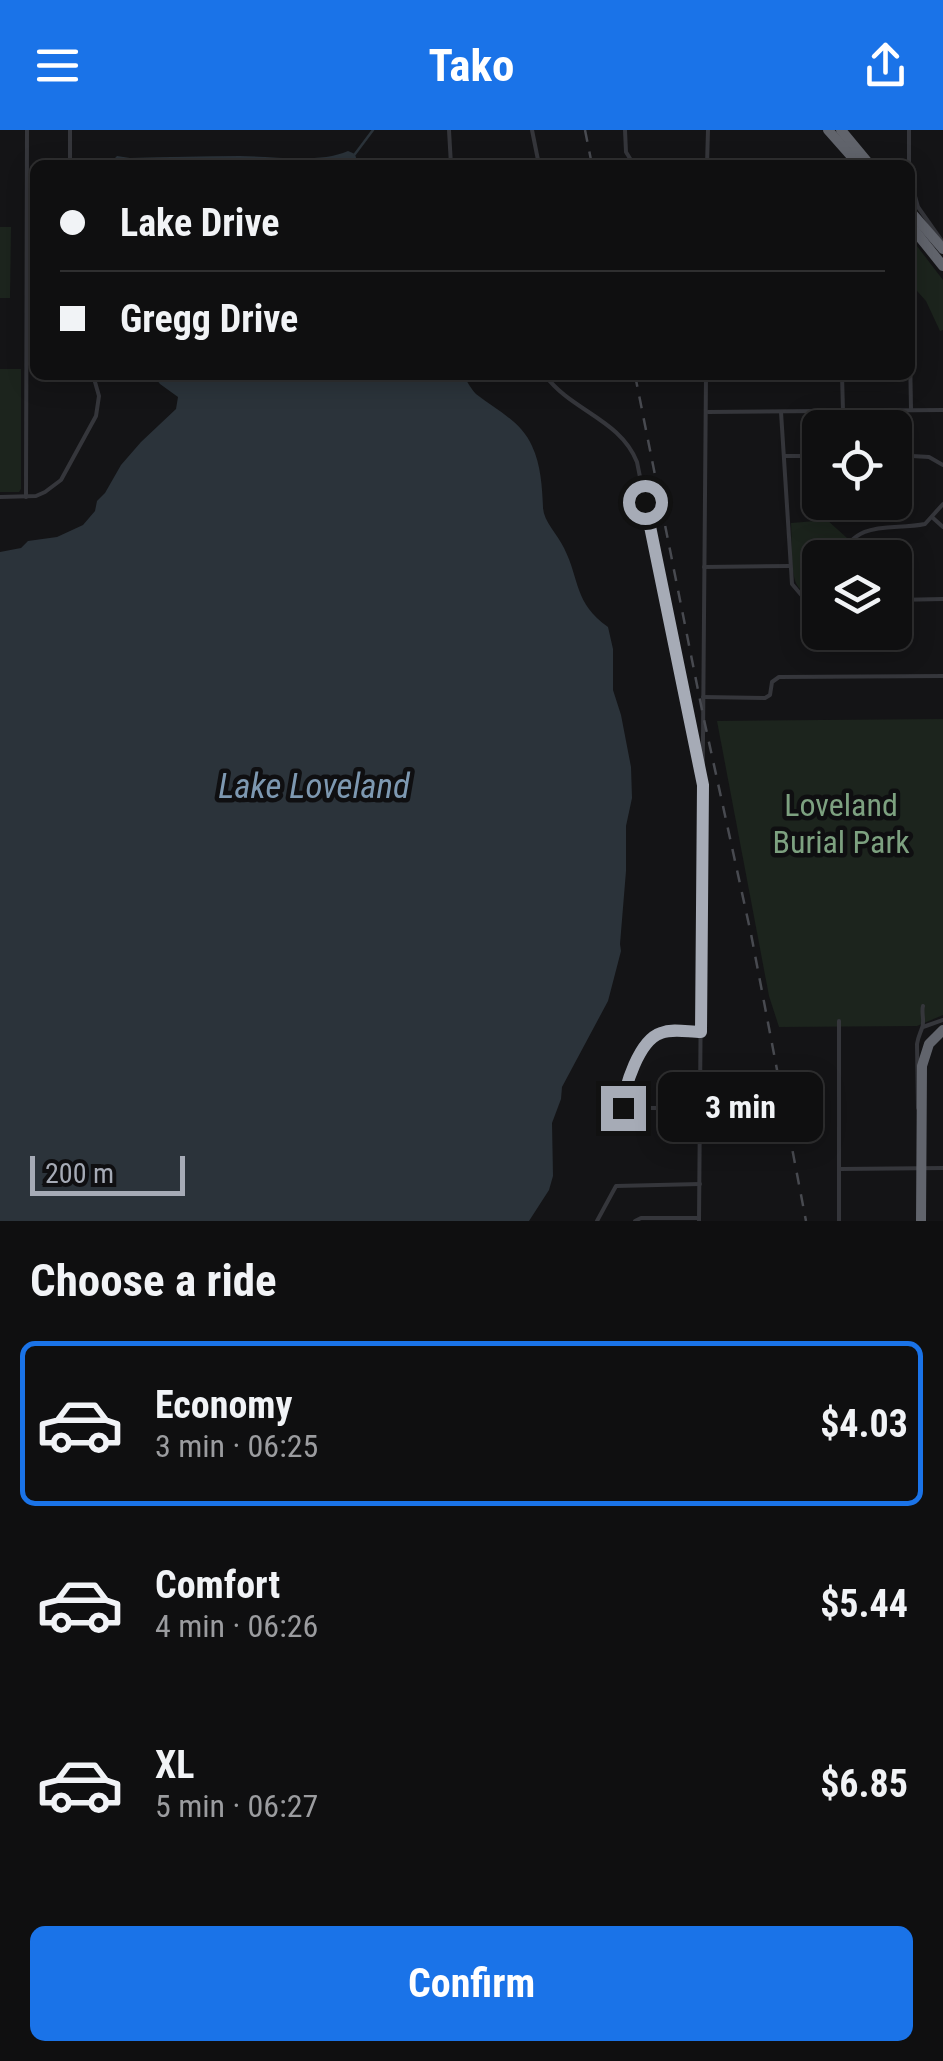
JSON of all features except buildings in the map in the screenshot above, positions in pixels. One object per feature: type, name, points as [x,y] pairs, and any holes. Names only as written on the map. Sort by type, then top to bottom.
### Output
[{"type":"highway","points":[[834,131],[862,160]]},
{"type":"highway","points":[[915,216],[943,247]]},
{"type":"highway","points":[[915,232],[943,266]]},
{"type":"highway","points":[[921,1221],[923,1058],[929,1044],[943,1030]]},
{"type":"street","points":[[26,497],[27,130]]},
{"type":"street","points":[[70,130],[70,160]]},
{"type":"street","points":[[449,130],[451,160]]},
{"type":"street","points":[[532,130],[538,160]]},
{"type":"street","points":[[626,130],[626,152],[631,160]]},
{"type":"street","points":[[707,160],[708,130]]},
{"type":"street","points":[[909,130],[909,160]]},
{"type":"street","points":[[915,200],[943,247]]},
{"type":"street","points":[[0,497],[26,497],[45,492],[59,482],[96,416],[99,396],[94,380]]},
{"type":"street","points":[[550,380],[564,395],[620,434],[634,454],[703,785]]},
{"type":"street","points":[[634,1221],[700,1220],[706,380]]},
{"type":"street","points":[[842,380],[843,410]]},
{"type":"street","points":[[911,380],[912,410],[943,410]]},
{"type":"street","points":[[706,412],[802,412]]},
{"type":"street","points":[[781,412],[792,584],[802,596]]},
{"type":"street","points":[[784,456],[802,456]]},
{"type":"street","points":[[912,456],[929,456],[943,465]]},
{"type":"street","points":[[853,540],[862,532],[881,528],[921,526],[943,504]]},
{"type":"street","points":[[933,518],[943,527]]},
{"type":"street","points":[[704,567],[790,566]]},
{"type":"street","points":[[912,600],[943,599]]},
{"type":"street","points":[[703,697],[768,697],[772,682],[779,678],[943,676]]},
{"type":"street","points":[[922,1112],[916,1106],[916,1077],[923,1006]]},
{"type":"street","points":[[923,1026],[943,1020]]},
{"type":"street","points":[[839,1221],[840,1021]]},
{"type":"street","points":[[700,1108],[623,1108],[623,1102],[628,1079],[650,1039],[666,1032],[701,1032]]},
{"type":"street","points":[[840,1169],[943,1168]]},
{"type":"street","points":[[597,1221],[616,1186],[700,1184]]},
{"type":"green space","points":[[0,227],[11,227],[10,298],[0,298]]},
{"type":"green space","points":[[915,244],[943,280],[943,330],[940,331],[926,301],[915,289]]},
{"type":"green space","points":[[0,369],[21,369],[19,492],[0,492]]},
{"type":"green space","points":[[827,520],[847,538],[802,540],[802,590],[792,564],[791,523]]},
{"type":"green space","name":"Loveland Burial Park","points":[[943,719],[943,1015],[917,1026],[779,1027],[769,996],[717,721]]},
{"type":"water","points":[[348,151],[357,160],[113,160],[117,156],[336,155]]},
{"type":"water","name":"Lake Loveland","points":[[157,380],[466,380],[476,394],[515,423],[532,446],[545,517],[564,548],[583,600],[608,627],[613,649],[613,690],[631,767],[632,798],[626,826],[621,951],[608,1001],[562,1087],[552,1123],[553,1176],[549,1190],[529,1221],[0,1221],[0,552],[21,548],[28,541],[57,537],[83,525],[121,465],[176,409],[178,397]]},
{"type":"waterway","points":[[355,154],[373,130]]},
{"type":"railway","points":[[585,130],[591,160]]},
{"type":"railway","points":[[636,380],[806,1221]]},
{"type":"route","points":[[623,1108],[628,1079],[650,1039],[661,1032],[701,1032],[703,785],[645,502]]}]
